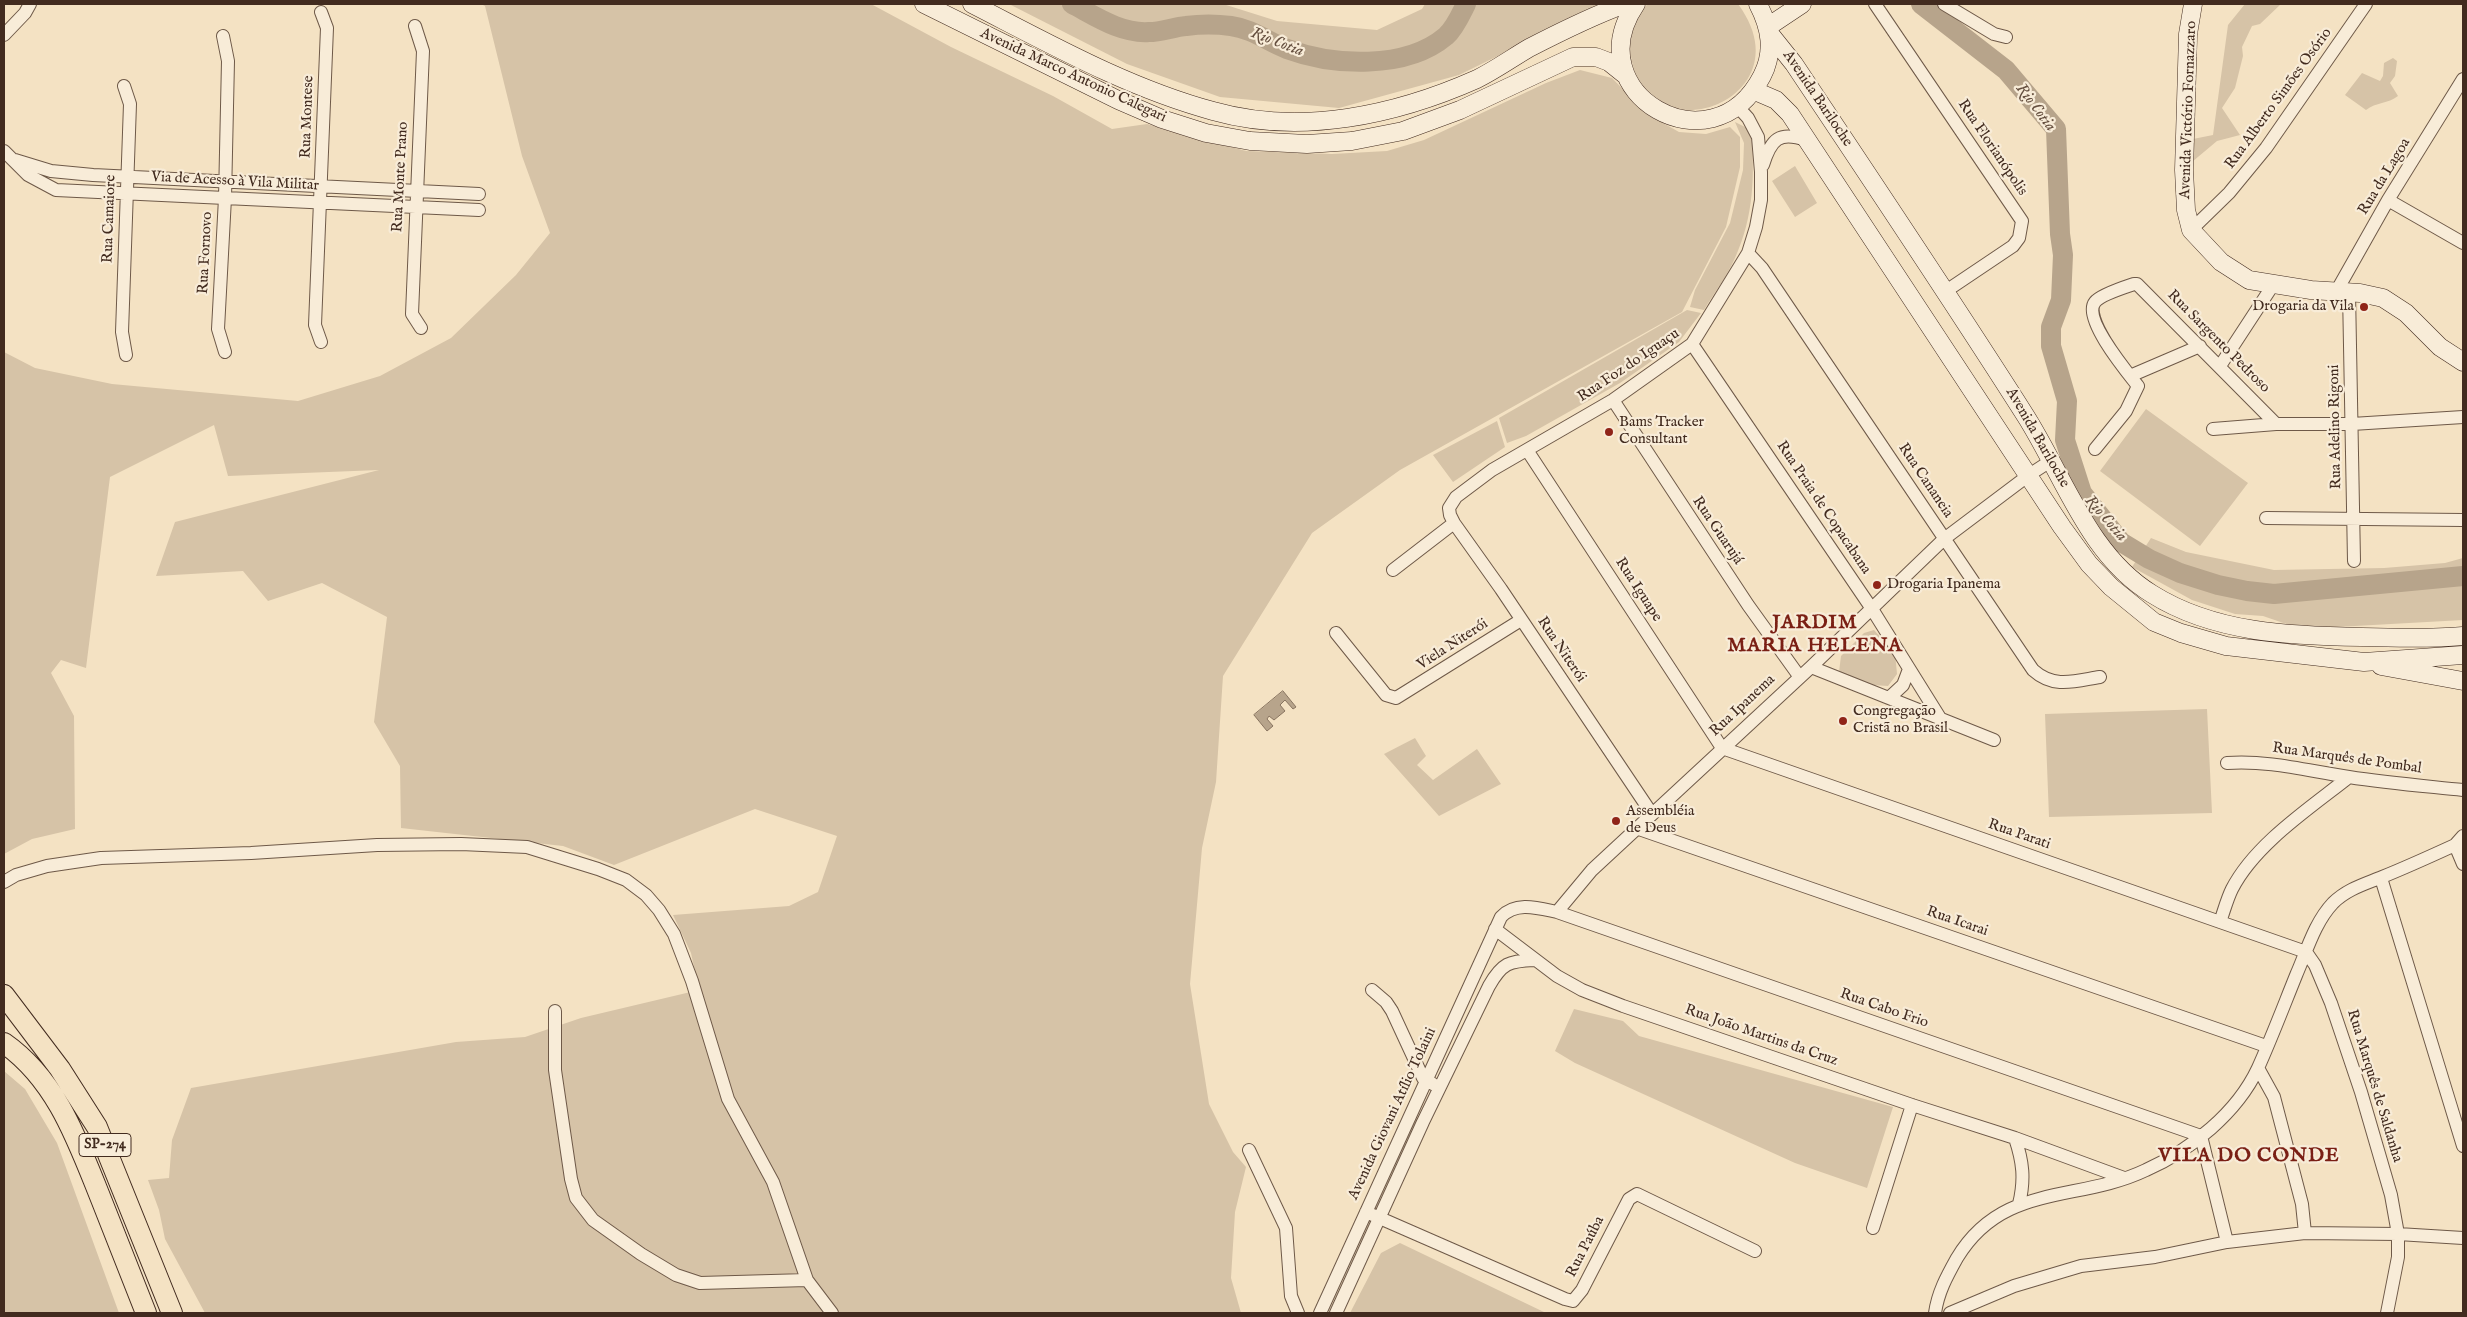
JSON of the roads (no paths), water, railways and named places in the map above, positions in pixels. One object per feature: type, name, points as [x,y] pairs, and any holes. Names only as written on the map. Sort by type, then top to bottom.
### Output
[{"type":"main road","name":"Avenida Marco Antonio Calegari","points":[[924,4],[1118,100],[1162,119],[1206,133],[1250,140],[1307,144],[1352,141],[1403,131],[1460,110],[1573,57],[1596,57],[1609,62],[1624,74]]},
{"type":"main road","name":"Avenida Marco Antonio Calegari","points":[[972,4],[1115,76],[1172,98],[1214,112],[1252,118],[1301,121],[1339,120],[1378,113],[1421,100],[1478,78],[1530,48],[1604,12],[1625,4]]},
{"type":"main road","points":[[1636,4],[1628,15],[1622,34],[1620,54],[1624,74],[1648,104],[1664,114],[1683,120],[1702,121],[1721,116],[1738,107],[1755,91],[1766,70],[1770,30],[1802,4]]},
{"type":"main road","name":"Avenida Bariloche","points":[[1758,4],[1770,30],[1946,291],[2052,460],[2085,523],[2112,561],[2130,580],[2152,595],[2192,614],[2234,625],[2303,636],[2397,638],[2463,636]]},
{"type":"main road","name":"Avenida Victório Fornazzaro","points":[[2193,4],[2188,34],[2184,170],[2186,210],[2191,230],[2208,250],[2235,272],[2249,280],[2383,298],[2406,313],[2440,346],[2463,362]]},
{"type":"main road","name":"Avenida Bariloche","points":[[1755,91],[1767,95],[1784,106],[2089,564],[2130,604],[2154,622],[2181,634],[2226,646],[2364,662],[2463,655]]},
{"type":"main road","points":[[2364,662],[2463,681]]},
{"type":"main road","name":"SP-274","points":[[4,995],[60,1069],[97,1127],[172,1313]]},
{"type":"main road","name":"SP-274","points":[[4,1043],[16,1052],[43,1080],[61,1106],[77,1138],[146,1313]]},
{"type":"street","points":[[4,35],[26,13],[30,4]]},
{"type":"street","name":"Rua Florianópolis","points":[[1875,4],[2022,221],[2019,238],[2013,246],[1946,291]]},
{"type":"street","points":[[1944,4],[1994,34],[2006,37]]},
{"type":"street","name":"Rua Alberto Simões Osório","points":[[2191,230],[2229,193],[2266,148],[2366,4]]},
{"type":"street","name":"Rua Montese","points":[[321,12],[327,28],[315,325],[321,342]]},
{"type":"street","name":"Rua Monte Prano","points":[[415,26],[423,51],[412,314],[422,328]]},
{"type":"street","name":"Rua Fornovo","points":[[223,36],[228,61],[225,198],[218,329],[225,352]]},
{"type":"street","name":"Rua da Lagoa","points":[[2342,292],[2388,200],[2463,79]]},
{"type":"street","name":"Rua Camaiore","points":[[124,86],[130,104],[122,332],[126,355]]},
{"type":"street","name":"Rua Foz do Iguaçu","points":[[1451,502],[1492,470],[1613,400],[1692,344],[1748,253],[1756,227],[1760,200],[1761,172],[1758,137],[1748,118],[1738,107]]},
{"type":"street","name":"Rua Foz do Iguaçu","points":[[1761,172],[1766,156],[1775,140],[1787,136],[1806,140]]},
{"type":"street","points":[[7,155],[50,171],[225,183],[479,194]]},
{"type":"street","name":"Via de Acesso à Vila Militar","points":[[7,155],[28,176],[56,190],[320,202],[416,209],[479,210]]},
{"type":"street","points":[[2388,200],[2463,243]]},
{"type":"street","name":"Rua Cananeia","points":[[1748,253],[1762,268],[2024,658],[2043,679],[2055,682],[2100,677]]},
{"type":"street","name":"Rua Sargento Pedroso","points":[[2130,376],[2095,323],[2091,308],[2096,300],[2137,284],[2276,424]]},
{"type":"street","points":[[2220,366],[2273,284]]},
{"type":"street","name":"Rua Adelino Rigoni","points":[[2342,292],[2352,424],[2354,561]]},
{"type":"street","name":"Rua Praia de Copacabana","points":[[1692,344],[1872,609],[1940,718]]},
{"type":"street","points":[[2095,449],[2126,411],[2138,386],[2130,376],[2200,346]]},
{"type":"street","name":"Rua Guarujá","points":[[1613,400],[1742,597],[1799,676]]},
{"type":"street","points":[[2213,429],[2276,424],[2352,424],[2463,417]]},
{"type":"street","name":"Rua Iguape","points":[[1527,450],[1722,748]]},
{"type":"street","name":"Rua Ipanema","points":[[1557,912],[1592,870],[1799,676],[1811,667],[1944,539],[2052,460]]},
{"type":"street","name":"Rua Niterói","points":[[1451,502],[1450,514],[1454,523],[1652,814]]},
{"type":"street","points":[[2266,518],[2463,520]]},
{"type":"street","points":[[1393,570],[1454,523]]},
{"type":"street","name":"Viela Niterói","points":[[1336,633],[1390,698],[1402,696],[1521,620]]},
{"type":"street","points":[[1811,667],[1994,740]]},
{"type":"street","points":[[1889,698],[1903,685],[1910,669]]},
{"type":"street","name":"Rua Parati","points":[[1722,748],[2306,952]]},
{"type":"street","name":"Rua Marquês de Pombal","points":[[2227,764],[2250,762],[2270,764],[2349,777],[2463,790]]},
{"type":"street","points":[[2220,922],[2232,889],[2252,861],[2274,838],[2349,777]]},
{"type":"street","name":"Rua Icarai","points":[[1636,828],[2266,1046]]},
{"type":"street","points":[[1935,1313],[1942,1286],[1962,1250],[1977,1232],[1997,1214],[2019,1204],[2124,1178],[2146,1170],[2201,1136],[2236,1104],[2258,1068],[2317,926],[2334,903],[2353,888],[2381,878],[2459,841],[2463,864]]},
{"type":"street","points":[[4,882],[16,875],[47,866],[101,858],[251,853],[377,845],[452,844],[527,847],[598,869],[626,880],[646,895],[660,910],[674,934],[692,981],[728,1099],[773,1182],[807,1280],[832,1313]]},
{"type":"street","points":[[2381,878],[2463,1146]]},
{"type":"street","points":[[1501,917],[1513,909],[1523,907],[1535,907],[1557,912]]},
{"type":"street","name":"Rua Cabo Frio","points":[[1557,912],[2201,1136]]},
{"type":"street","name":"Avenida Giovani Atílio Tolaini","points":[[1320,1313],[1501,917]]},
{"type":"street","name":"Rua João Martins da Cruz","points":[[1501,917],[1510,940]]},
{"type":"street","name":"Rua João Martins da Cruz","points":[[1495,929],[1534,960],[1582,990],[1623,1006],[1912,1105],[2015,1138],[2124,1178]]},
{"type":"street","name":"Rua Marquês de Saldanha","points":[[2306,952],[2315,965],[2331,1003],[2361,1092],[2391,1195],[2398,1234],[2398,1257],[2387,1313]]},
{"type":"street","name":"Avenida Giovani Atílio Tolaini","points":[[1336,1313],[1440,1087],[1497,972],[1506,964],[1515,961],[1534,960]]},
{"type":"street","points":[[1372,990],[1386,1002],[1392,1011],[1423,1078],[1440,1087]]},
{"type":"street","points":[[555,1011],[555,1070],[571,1179],[576,1198],[593,1220],[641,1254],[688,1281],[700,1283],[807,1280]]},
{"type":"street","points":[[2258,1068],[2274,1097],[2302,1204],[2305,1233]]},
{"type":"street","points":[[1873,1228],[1912,1105]]},
{"type":"street","points":[[2201,1136],[2228,1242]]},
{"type":"street","points":[[2015,1138],[2022,1159],[2024,1182],[2019,1204]]},
{"type":"street","points":[[1249,1150],[1286,1228],[1291,1296],[1298,1313]]},
{"type":"street","name":"Rua Paúba","points":[[1380,1219],[1557,1296],[1573,1300],[1582,1290],[1629,1199],[1637,1194],[1755,1251]]},
{"type":"street","points":[[1366,1212],[1380,1219]]},
{"type":"street","points":[[1950,1313],[2014,1286],[2081,1266],[2154,1257],[2228,1242],[2305,1233],[2398,1234],[2463,1238]]},
{"type":"waterway","name":"Rio Cotia","points":[[1072,4],[1109,23],[1128,30],[1149,32],[1197,25],[1231,26],[1246,30],[1305,55],[1326,59],[1369,62],[1411,55],[1430,47],[1449,33],[1458,21],[1466,4]]},
{"type":"waterway","name":"Rio Cotia","points":[[1921,4],[2006,70],[2056,129],[2060,234],[2063,255],[2061,300],[2051,327],[2051,346],[2067,401],[2065,440],[2082,493],[2121,542],[2149,559],[2180,573],[2218,585],[2274,594],[2463,576]]},
{"type":"place","name":"Drogaria da Vila","points":[[2364,307]]},
{"type":"place","name":"Bams Tracker Consultant","points":[[1609,432]]},
{"type":"place","name":"Drogaria Ipanema","points":[[1877,585]]},
{"type":"place","name":"Congregação Cristã no Brasil","points":[[1843,721]]},
{"type":"place","name":"Assembléia de Deus","points":[[1616,821]]},
{"type":"district","name":"JARDIM MARIA HELENA","points":[[1815,636]]},
{"type":"district","name":"VILA DO CONDE","points":[[2249,1157]]}]
